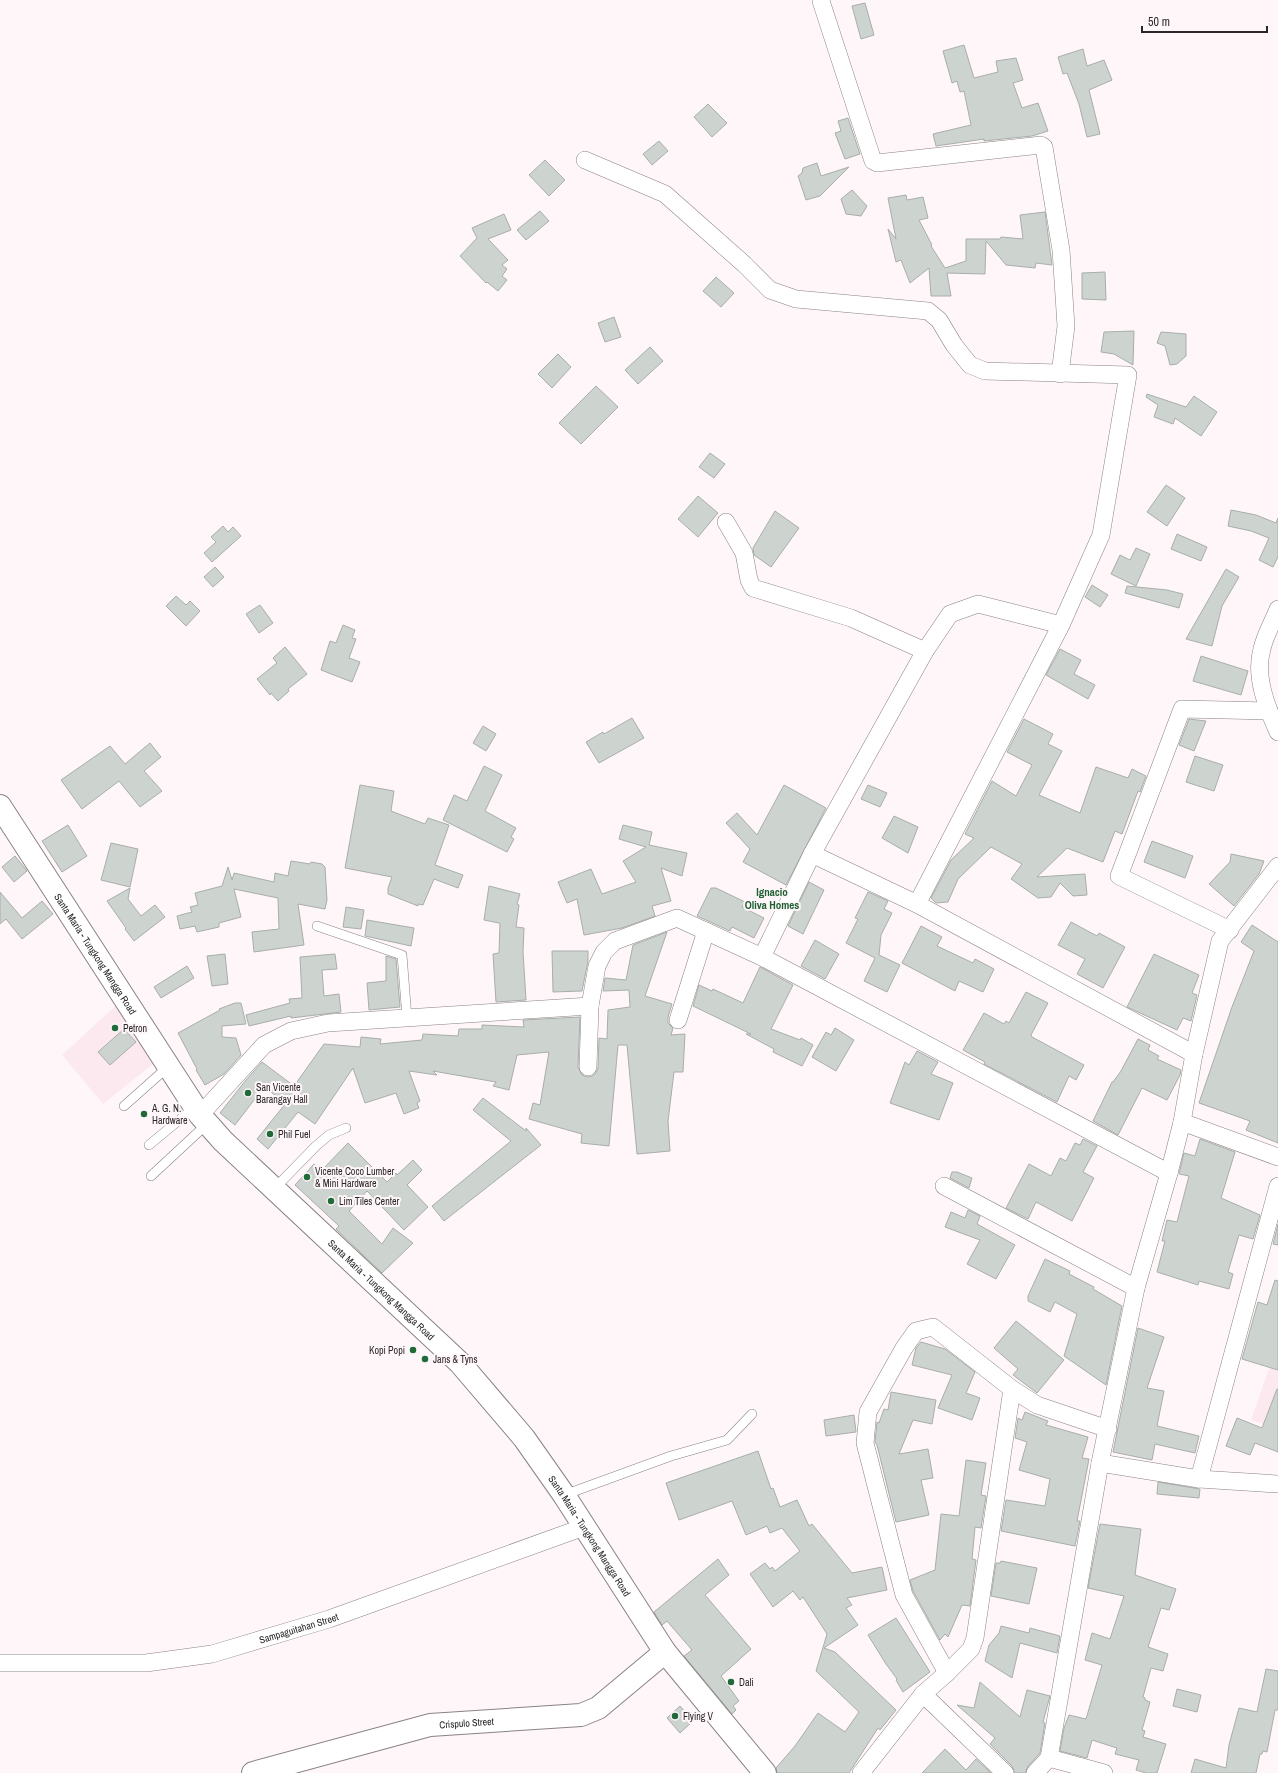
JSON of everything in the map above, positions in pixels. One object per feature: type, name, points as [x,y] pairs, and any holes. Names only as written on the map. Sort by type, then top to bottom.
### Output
[{"type":"main road","name":"Santa Maria - Tungkong Mangga Road","points":[[0,806],[201,1115],[223,1141],[460,1363],[524,1438],[564,1495],[665,1652],[766,1773]]},
{"type":"main road","name":"Crispulo Street","points":[[253,1773],[430,1725],[581,1715],[598,1708],[665,1652]]},
{"type":"street","points":[[821,1],[873,161],[877,163],[1041,145],[1044,147],[1062,265],[1066,326],[1060,374]]},
{"type":"street","points":[[585,160],[665,194],[744,264],[770,290],[796,299],[928,311],[939,320],[954,345],[970,365],[985,371],[1128,375],[1101,535],[1061,625],[916,904]]},
{"type":"street","points":[[726,522],[744,553],[749,580],[753,588],[851,618],[925,651]]},
{"type":"street","points":[[762,957],[812,854],[925,651],[950,614],[978,604],[1061,625]]},
{"type":"street","points":[[1278,609],[1262,649],[1259,671],[1269,711],[1278,732]]},
{"type":"street","points":[[1230,930],[1119,876],[1182,708],[1269,711]]},
{"type":"street","points":[[812,854],[916,904],[1194,1054]]},
{"type":"street","points":[[1035,1773],[1049,1758],[1100,1463],[1136,1288],[1182,1122],[1194,1054],[1220,941],[1278,866]]},
{"type":"street","points":[[588,1067],[590,1006],[597,966],[604,952],[615,940],[677,918],[762,957],[1169,1173]]},
{"type":"street","points":[[678,1020],[706,931]]},
{"type":"street","points":[[201,1115],[264,1045],[291,1031],[328,1023],[590,1006]]},
{"type":"street","points":[[1182,1122],[1278,1157]]},
{"type":"street","points":[[944,1186],[1136,1288]]},
{"type":"street","points":[[1199,1479],[1278,1186]]},
{"type":"street","points":[[947,1673],[904,1595],[865,1442],[868,1412],[904,1348],[916,1331],[933,1327],[1012,1389],[1037,1405],[1108,1429]]},
{"type":"street","points":[[861,1773],[923,1694],[971,1649],[975,1638],[1012,1389]]},
{"type":"street","points":[[1100,1463],[1199,1479],[1278,1484]]},
{"type":"street","name":"Sampaguitahan Street","points":[[0,1663],[146,1663],[212,1654],[329,1619],[584,1526]]},
{"type":"street","points":[[923,1694],[1005,1773]]},
{"type":"street","points":[[1049,1758],[1104,1773]]},
{"type":"lane","points":[[317,926],[402,955],[408,1018]]},
{"type":"lane","points":[[124,1106],[169,1066]]},
{"type":"lane","points":[[149,1146],[201,1115]]},
{"type":"lane","points":[[151,1176],[201,1115]]},
{"type":"lane","points":[[274,1189],[316,1146],[329,1135],[346,1128]]},
{"type":"lane","points":[[564,1495],[671,1456],[727,1440],[752,1414]]},
{"type":"shaded area","name":"Petron","points":[[121,1001],[158,1060],[103,1104],[62,1055]]},
{"type":"shaded area","points":[[1278,1343],[1278,1429],[1251,1420]]},
{"type":"building","points":[[865,3],[874,35],[861,39],[852,6]]},
{"type":"building","points":[[964,45],[974,78],[998,72],[996,61],[1016,58],[1023,80],[1013,83],[1022,108],[1038,103],[1048,131],[1032,136],[984,141],[984,139],[936,146],[933,134],[971,125],[964,91],[960,92],[957,81],[952,83],[943,51]]},
{"type":"building","points":[[1083,49],[1087,66],[1104,60],[1112,80],[1089,90],[1100,134],[1087,137],[1079,104],[1067,73],[1063,74],[1058,57]]},
{"type":"building","points":[[708,104],[727,123],[712,137],[694,117]]},
{"type":"building","points":[[848,118],[860,154],[845,159],[835,133],[841,131],[838,121]]},
{"type":"building","points":[[659,141],[668,151],[652,165],[643,154]]},
{"type":"building","points":[[545,160],[565,180],[549,196],[529,175]]},
{"type":"building","points":[[817,163],[821,176],[849,167],[820,196],[806,200],[798,176],[802,173],[803,168]]},
{"type":"building","points":[[852,190],[867,206],[861,216],[846,214],[841,199]]},
{"type":"building","points":[[906,195],[907,200],[923,197],[928,218],[919,220],[932,245],[931,246],[945,268],[966,261],[966,239],[1000,239],[1001,237],[1023,239],[1020,215],[1045,212],[1052,265],[1036,263],[1035,268],[1006,265],[986,241],[985,274],[947,273],[951,296],[931,296],[929,268],[910,283],[901,260],[896,262],[888,229],[896,239],[888,198]]},
{"type":"building","points":[[540,211],[549,221],[526,240],[517,230]]},
{"type":"building","points":[[504,214],[511,230],[488,239],[508,260],[502,265],[507,269],[502,276],[507,280],[498,291],[487,282],[486,283],[460,256],[477,238],[472,228]]},
{"type":"building","points":[[1105,272],[1106,300],[1082,299],[1082,273]]},
{"type":"building","points":[[716,277],[734,293],[721,307],[703,291]]},
{"type":"building","points":[[614,317],[621,337],[605,342],[598,323]]},
{"type":"building","points":[[1134,331],[1133,365],[1114,354],[1101,352],[1104,332]]},
{"type":"building","points":[[1161,332],[1186,334],[1186,356],[1177,364],[1170,365],[1165,346],[1157,343]]},
{"type":"building","points":[[650,347],[663,361],[638,384],[625,370]]},
{"type":"building","points":[[558,354],[571,367],[552,388],[538,374]]},
{"type":"building","points":[[596,386],[618,407],[581,444],[559,423]]},
{"type":"building","points":[[1147,394],[1186,407],[1194,396],[1217,412],[1201,436],[1175,418],[1173,424],[1154,417],[1158,405],[1146,397]]},
{"type":"building","points":[[710,453],[725,464],[714,478],[699,467]]},
{"type":"building","points":[[1166,485],[1185,498],[1167,526],[1147,512]]},
{"type":"building","points":[[698,496],[718,513],[698,537],[678,519]]},
{"type":"building","points":[[1231,510],[1256,515],[1276,523],[1278,518],[1278,557],[1273,567],[1259,560],[1269,538],[1251,531],[1228,526]]},
{"type":"building","points":[[775,511],[799,528],[771,567],[754,555],[753,548]]},
{"type":"building","points":[[223,526],[228,532],[233,527],[241,536],[212,562],[204,553],[216,542],[211,537]]},
{"type":"building","points":[[1177,534],[1207,547],[1201,561],[1171,549]]},
{"type":"building","points":[[1136,548],[1150,554],[1136,586],[1111,574],[1120,555],[1130,560]]},
{"type":"building","points":[[215,567],[224,577],[213,587],[204,577]]},
{"type":"building","points":[[1226,569],[1239,577],[1222,606],[1212,646],[1186,639]]},
{"type":"building","points":[[1092,585],[1108,595],[1100,607],[1085,597]]},
{"type":"building","points":[[1127,586],[1167,590],[1183,594],[1179,608],[1125,593]]},
{"type":"building","points":[[176,596],[186,605],[190,601],[200,611],[186,626],[166,606]]},
{"type":"building","points":[[260,605],[273,623],[259,633],[246,614]]},
{"type":"building","points":[[343,625],[355,630],[352,638],[356,639],[349,658],[360,662],[352,682],[321,670],[330,641],[336,643]]},
{"type":"building","points":[[285,647],[307,674],[288,689],[289,691],[278,701],[271,693],[270,695],[257,679],[277,663],[273,658]]},
{"type":"building","points":[[1060,649],[1081,660],[1074,674],[1095,685],[1088,699],[1046,675]]},
{"type":"building","points":[[1201,656],[1248,671],[1241,695],[1193,681]]},
{"type":"building","points":[[632,718],[644,738],[599,763],[586,742],[603,732],[604,734]]},
{"type":"building","points":[[1024,719],[1053,734],[1048,744],[1062,751],[1039,795],[1080,813],[1096,767],[1128,778],[1132,769],[1146,776],[1140,792],[1138,791],[1122,834],[1115,831],[1103,862],[1067,848],[1037,877],[1085,874],[1087,895],[1073,896],[1060,883],[1051,897],[1038,898],[1011,879],[1022,864],[991,847],[958,879],[948,902],[936,903],[931,898],[951,860],[974,838],[965,834],[992,781],[1016,796],[1032,765],[1007,752]]},
{"type":"building","points":[[1189,719],[1206,721],[1194,751],[1179,745]]},
{"type":"building","points":[[483,726],[496,734],[486,751],[473,743]]},
{"type":"building","points":[[150,743],[161,757],[144,771],[162,791],[140,807],[119,781],[82,809],[61,780],[110,746],[125,764]]},
{"type":"building","points":[[1195,756],[1223,765],[1214,791],[1186,782]]},
{"type":"building","points":[[484,766],[502,775],[485,811],[516,828],[511,837],[514,839],[507,852],[443,820],[454,795],[467,801]]},
{"type":"building","points":[[360,785],[394,791],[391,811],[425,824],[428,818],[449,825],[435,865],[463,875],[458,888],[434,879],[423,905],[418,904],[418,906],[388,894],[388,888],[392,877],[345,868]]},
{"type":"building","points":[[784,785],[826,808],[786,885],[743,862],[750,849],[726,823],[737,813],[757,835]]},
{"type":"building","points":[[868,785],[887,793],[880,807],[861,799]]},
{"type":"building","points":[[894,816],[918,827],[908,853],[882,838]]},
{"type":"building","points":[[68,825],[87,856],[62,872],[42,841]]},
{"type":"building","points":[[623,825],[652,832],[649,845],[687,853],[682,876],[661,868],[671,901],[652,906],[655,916],[622,928],[584,935],[577,899],[567,903],[558,882],[591,869],[602,894],[636,882],[623,861],[646,847],[619,839]]},
{"type":"building","points":[[1152,841],[1193,856],[1185,878],[1144,862]]},
{"type":"building","points":[[111,843],[138,849],[130,887],[101,880]]},
{"type":"building","points":[[1231,854],[1264,861],[1259,874],[1234,906],[1209,884],[1230,862]]},
{"type":"building","points":[[15,856],[27,871],[14,882],[2,867]]},
{"type":"building","points":[[291,861],[310,864],[311,862],[322,864],[325,867],[327,900],[325,909],[298,904],[304,945],[254,952],[252,932],[279,929],[278,898],[234,889],[241,917],[219,923],[219,927],[197,932],[195,926],[180,929],[177,916],[192,912],[190,907],[198,905],[195,893],[222,886],[228,867],[232,880],[234,873],[274,882],[275,873],[288,876]]},
{"type":"building","points":[[809,882],[824,890],[803,934],[788,926]]},
{"type":"building","points":[[489,886],[520,894],[517,904],[519,905],[516,927],[524,928],[523,952],[526,1000],[496,1002],[493,954],[499,953],[500,924],[484,920]]},
{"type":"building","points":[[130,888],[128,899],[141,916],[155,905],[165,917],[134,941],[107,901]]},
{"type":"building","points":[[711,888],[716,888],[745,902],[742,907],[764,918],[754,938],[732,927],[730,931],[697,916]]},
{"type":"building","points":[[0,892],[22,918],[42,901],[53,914],[22,939],[6,919],[0,924]]},
{"type":"building","points":[[868,892],[888,901],[884,909],[892,913],[881,935],[879,955],[900,965],[887,992],[864,981],[875,958],[846,943],[858,919],[855,918]]},
{"type":"building","points":[[346,907],[364,910],[361,929],[343,927]]},
{"type":"building","points":[[367,920],[414,928],[411,946],[365,936]]},
{"type":"building","points":[[1071,922],[1097,936],[1099,933],[1125,947],[1103,988],[1077,974],[1085,959],[1058,945]]},
{"type":"building","points":[[1252,925],[1278,942],[1278,1143],[1246,1130],[1250,1121],[1199,1103],[1232,1007],[1254,951],[1241,942]]},
{"type":"building","points":[[921,926],[942,937],[937,946],[973,963],[975,959],[994,969],[983,992],[959,981],[955,991],[902,963]]},
{"type":"building","points":[[667,932],[645,996],[672,1004],[668,1017],[668,1023],[673,1028],[671,1035],[685,1034],[683,1072],[674,1072],[668,1121],[670,1151],[637,1154],[627,1045],[618,1045],[609,1146],[581,1143],[582,1134],[529,1119],[533,1103],[540,1105],[549,1052],[517,1055],[509,1090],[493,1086],[496,1082],[433,1071],[437,1075],[409,1071],[420,1101],[417,1103],[419,1108],[404,1114],[396,1093],[365,1103],[353,1068],[315,1124],[298,1112],[268,1149],[257,1139],[286,1103],[264,1087],[235,1125],[220,1113],[262,1062],[294,1086],[324,1044],[360,1047],[361,1037],[381,1039],[380,1044],[422,1040],[423,1034],[458,1036],[459,1029],[482,1029],[482,1025],[524,1027],[523,1020],[580,1017],[578,1067],[582,1075],[587,1077],[592,1076],[596,1073],[598,1068],[599,1038],[607,1039],[608,1010],[630,1007],[629,990],[603,991],[605,978],[626,980],[633,945]]},
{"type":"building","points":[[815,940],[839,954],[825,979],[801,966]]},
{"type":"building","points":[[552,951],[588,951],[588,961],[582,991],[553,992]]},
{"type":"building","points":[[225,954],[228,984],[212,986],[207,956]]},
{"type":"building","points":[[335,954],[337,969],[322,970],[324,996],[339,994],[341,1012],[291,1018],[291,1016],[249,1026],[246,1015],[290,1003],[289,999],[302,998],[300,957]]},
{"type":"building","points":[[1154,954],[1199,975],[1192,993],[1197,995],[1191,1021],[1183,1018],[1177,1030],[1127,1007]]},
{"type":"building","points":[[386,956],[396,959],[400,1007],[369,1010],[367,983],[386,981]]},
{"type":"building","points":[[187,966],[194,978],[161,998],[154,987]]},
{"type":"building","points":[[760,967],[793,985],[771,1029],[800,1040],[801,1038],[813,1045],[802,1066],[773,1052],[774,1049],[746,1034],[751,1034],[693,1006],[699,985],[712,991],[713,989],[743,1003]]},
{"type":"building","points":[[1026,992],[1048,1003],[1031,1035],[1032,1037],[1084,1065],[1076,1080],[1069,1076],[1057,1102],[984,1064],[985,1062],[963,1050],[984,1013],[1004,1024],[1006,1021],[1009,1023]]},
{"type":"building","points":[[235,1003],[241,1003],[246,1024],[222,1026],[222,1037],[236,1038],[241,1055],[224,1074],[205,1085],[178,1033],[220,1010],[219,1009]]},
{"type":"building","points":[[835,1028],[854,1040],[836,1071],[812,1057],[826,1032],[831,1035]]},
{"type":"building","points":[[124,1029],[136,1042],[110,1065],[98,1052]]},
{"type":"building","points":[[1138,1039],[1150,1045],[1148,1050],[1159,1056],[1157,1059],[1181,1070],[1180,1075],[1167,1100],[1142,1088],[1118,1135],[1093,1121],[1112,1082],[1121,1071]]},
{"type":"building","points":[[917,1051],[938,1062],[931,1074],[953,1083],[939,1120],[890,1103],[905,1062],[909,1065]]},
{"type":"building","points":[[483,1098],[526,1131],[526,1128],[541,1145],[444,1221],[432,1206],[511,1141],[473,1110]]},
{"type":"building","points":[[1083,1139],[1097,1146],[1083,1172],[1094,1178],[1072,1221],[1036,1202],[1028,1219],[1006,1208],[1029,1164],[1051,1176],[1060,1158],[1066,1161],[1075,1143],[1080,1145]]},
{"type":"building","points":[[1200,1139],[1235,1152],[1221,1198],[1260,1215],[1253,1239],[1239,1235],[1228,1272],[1233,1274],[1229,1289],[1199,1281],[1198,1285],[1157,1272],[1165,1241],[1162,1241],[1167,1220],[1177,1222],[1189,1176],[1179,1174],[1184,1153],[1195,1156]]},
{"type":"building","points":[[348,1143],[387,1182],[413,1160],[422,1170],[407,1185],[428,1207],[404,1230],[367,1191],[349,1211],[382,1244],[393,1228],[413,1243],[382,1273],[336,1229],[339,1226],[295,1185],[314,1164],[321,1171]]},
{"type":"building","points":[[952,1172],[957,1172],[972,1178],[969,1188],[950,1178]]},
{"type":"building","points":[[968,1210],[980,1216],[977,1224],[1015,1245],[996,1279],[967,1264],[980,1240],[945,1227],[951,1212],[965,1218]]},
{"type":"building","points":[[1278,1224],[1278,1245],[1273,1244]]},
{"type":"building","points":[[1045,1259],[1070,1271],[1069,1274],[1094,1287],[1093,1289],[1122,1306],[1106,1385],[1064,1356],[1077,1314],[1055,1302],[1050,1312],[1028,1301],[1028,1296]]},
{"type":"building","points":[[1275,1280],[1278,1281],[1278,1370],[1242,1359],[1258,1302],[1267,1305]]},
{"type":"building","points":[[1016,1321],[1064,1360],[1037,1393],[1013,1375],[1018,1369],[994,1348]]},
{"type":"building","points":[[1138,1328],[1164,1337],[1147,1388],[1164,1391],[1157,1426],[1199,1436],[1195,1453],[1155,1444],[1152,1460],[1113,1452]]},
{"type":"building","points":[[921,1342],[945,1349],[975,1372],[966,1393],[980,1398],[972,1420],[938,1408],[952,1375],[912,1365],[916,1348]]},
{"type":"building","points":[[1277,1389],[1278,1452],[1255,1443],[1250,1455],[1226,1446],[1237,1418],[1262,1428]]},
{"type":"building","points":[[891,1392],[936,1400],[932,1424],[913,1420],[899,1454],[928,1449],[933,1478],[921,1480],[929,1515],[896,1522],[875,1442],[877,1422],[879,1423],[884,1409],[888,1410]]},
{"type":"building","points":[[1025,1412],[1048,1421],[1046,1425],[1088,1437],[1082,1458],[1089,1459],[1077,1521],[1080,1521],[1075,1546],[1001,1531],[1006,1500],[1045,1506],[1050,1479],[1019,1470],[1027,1442],[1015,1438],[1018,1418],[1022,1420]]},
{"type":"building","points":[[854,1415],[856,1432],[826,1436],[824,1420]]},
{"type":"building","points":[[758,1451],[771,1489],[773,1488],[780,1507],[797,1500],[809,1526],[812,1524],[852,1573],[882,1567],[887,1590],[847,1598],[852,1605],[846,1608],[858,1625],[824,1648],[835,1652],[896,1710],[880,1730],[878,1728],[849,1773],[777,1773],[776,1768],[795,1746],[818,1713],[845,1732],[859,1712],[816,1671],[827,1634],[803,1597],[800,1600],[793,1591],[773,1607],[750,1574],[765,1563],[770,1569],[772,1567],[775,1571],[800,1551],[782,1528],[770,1533],[767,1526],[746,1535],[732,1501],[679,1520],[666,1483]]},
{"type":"building","points":[[966,1460],[986,1463],[981,1495],[986,1496],[981,1528],[975,1527],[972,1559],[976,1560],[970,1606],[962,1605],[948,1637],[945,1634],[940,1640],[913,1591],[910,1580],[935,1570],[941,1514],[959,1516]]},
{"type":"building","points":[[1158,1482],[1200,1489],[1199,1498],[1157,1494]]},
{"type":"building","points":[[1100,1524],[1141,1529],[1135,1575],[1176,1589],[1169,1610],[1161,1608],[1148,1647],[1168,1654],[1163,1671],[1151,1668],[1143,1697],[1145,1700],[1150,1702],[1142,1730],[1145,1731],[1143,1737],[1166,1744],[1157,1773],[1146,1773],[1136,1770],[1139,1760],[1115,1754],[1117,1748],[1092,1740],[1087,1758],[1060,1751],[1064,1728],[1069,1715],[1086,1719],[1102,1665],[1085,1660],[1092,1633],[1110,1639],[1124,1596],[1088,1588]]},
{"type":"building","points":[[718,1559],[729,1575],[705,1595],[751,1649],[721,1676],[739,1701],[733,1706],[736,1710],[732,1714],[684,1656],[692,1650],[667,1621],[662,1625],[654,1612]]},
{"type":"building","points":[[1001,1561],[1037,1568],[1029,1604],[991,1596],[996,1563],[1000,1563]]},
{"type":"building","points":[[896,1618],[930,1672],[903,1692],[896,1680],[897,1679],[868,1635]]},
{"type":"building","points":[[1001,1626],[1029,1633],[1030,1628],[1060,1636],[1057,1653],[1020,1643],[1012,1678],[985,1661],[989,1645],[999,1633]]},
{"type":"building","points":[[1266,1669],[1278,1671],[1278,1710],[1275,1710],[1267,1752],[1263,1751],[1262,1754],[1260,1754],[1256,1773],[1191,1773],[1195,1759],[1226,1768],[1229,1745],[1239,1708],[1257,1712]]},
{"type":"building","points":[[980,1682],[1020,1717],[1027,1690],[1050,1696],[1043,1722],[1045,1723],[1040,1753],[1028,1766],[1025,1773],[1015,1773],[1012,1766],[990,1744],[995,1738],[957,1705],[974,1708]]},
{"type":"building","points":[[1177,1689],[1201,1695],[1197,1712],[1173,1706]]},
{"type":"building","points":[[680,1706],[693,1721],[680,1733],[667,1718]]},
{"type":"building","points":[[945,1749],[966,1770],[976,1759],[991,1773],[922,1773]]},
{"type":"place","name":"Petron","points":[[115,1028]]},
{"type":"place","name":"San Vicente Barangay Hall","points":[[248,1093]]},
{"type":"place","name":"A. G. N. Hardware","points":[[144,1114]]},
{"type":"place","name":"Phil Fuel","points":[[270,1134]]},
{"type":"place","name":"Vicente Coco Lumber & Mini Hardware","points":[[307,1177]]},
{"type":"place","name":"Lim Tiles Center","points":[[331,1201]]},
{"type":"place","name":"Kopi Popi","points":[[413,1350]]},
{"type":"place","name":"Jans & Tyns","points":[[425,1359]]},
{"type":"place","name":"Dali","points":[[731,1682]]},
{"type":"place","name":"Flying V","points":[[675,1716]]},
{"type":"district","name":"Ignacio Oliva Homes","points":[[772,898]]}]
